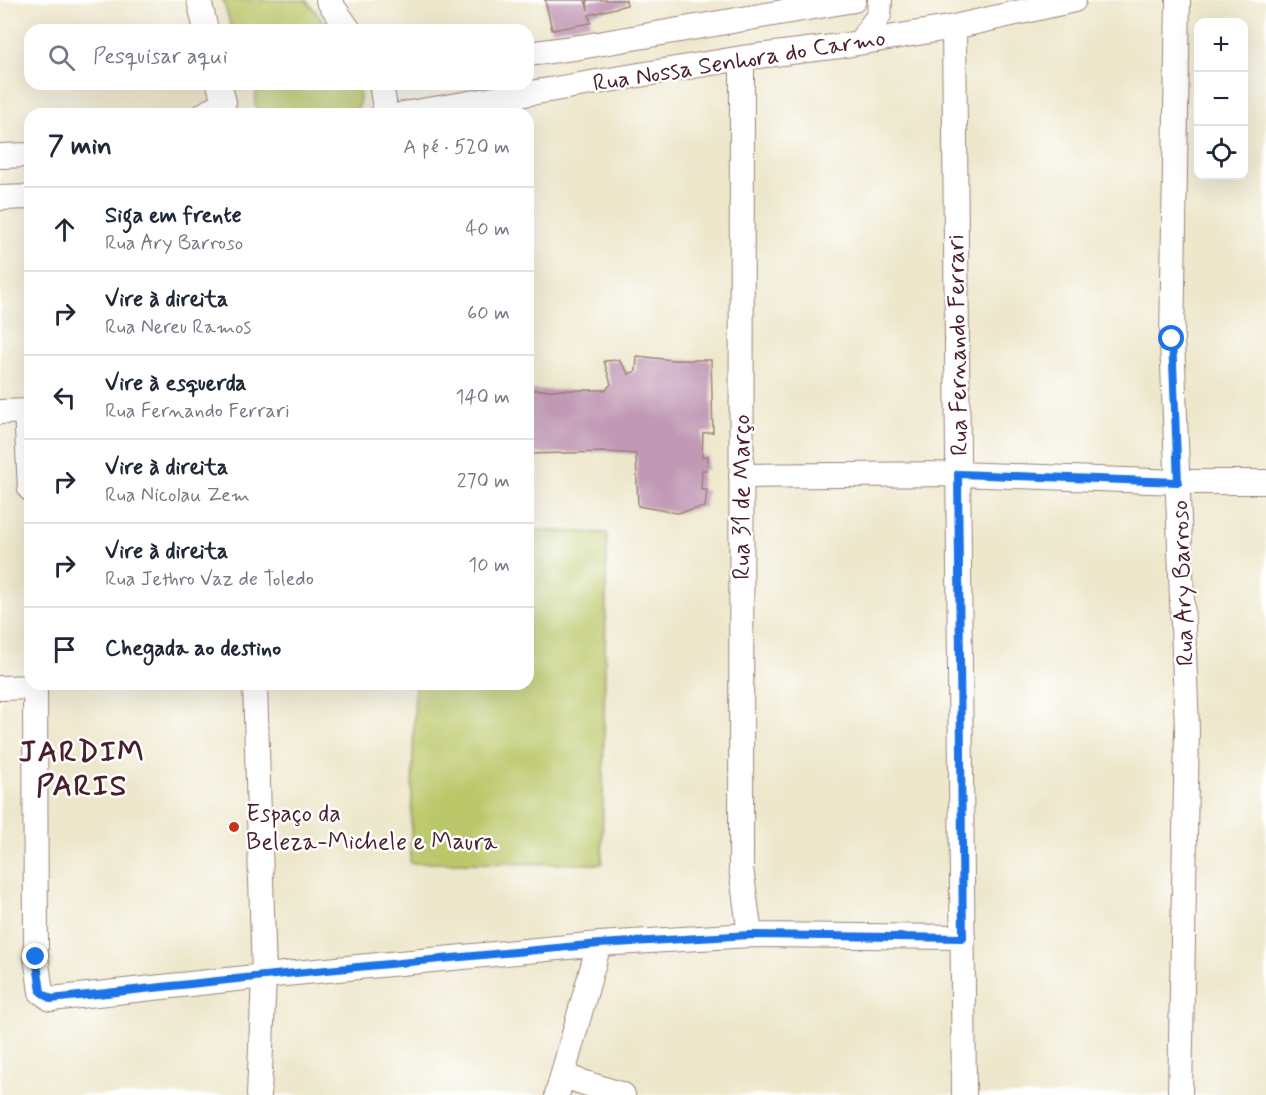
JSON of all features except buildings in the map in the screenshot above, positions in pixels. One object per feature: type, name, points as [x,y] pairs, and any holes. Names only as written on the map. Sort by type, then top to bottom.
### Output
[{"type":"street","points":[[199,0],[205,24]]},
{"type":"street","points":[[328,0],[346,24]]},
{"type":"street","points":[[860,42],[879,15],[880,0]]},
{"type":"street","name":"Rua Nossa Senhora do Carmo","points":[[439,108],[742,58],[954,27],[1074,0]]},
{"type":"street","name":"Rua Ary Barroso","points":[[1178,0],[1172,339],[1187,729],[1180,1095]]},
{"type":"street","name":"Rua Nossa Senhora do Carmo","points":[[534,53],[841,1]]},
{"type":"street","name":"Rua Fernando Ferrari","points":[[954,27],[964,1095]]},
{"type":"street","name":"Rua 31 de Março","points":[[742,58],[741,868],[750,935]]},
{"type":"street","points":[[382,90],[385,108]]},
{"type":"street","points":[[0,156],[24,155]]},
{"type":"street","points":[[0,198],[24,197]]},
{"type":"street","points":[[0,412],[24,411]]},
{"type":"street","points":[[741,476],[958,474],[1178,482],[1266,482]]},
{"type":"street","points":[[0,688],[24,687]]},
{"type":"street","points":[[35,690],[36,957],[41,992],[51,999],[599,944],[750,935],[963,938]]},
{"type":"street","points":[[255,690],[264,976],[259,1095]]},
{"type":"street","points":[[599,944],[560,1085],[623,1095]]},
{"type":"green space","points":[[223,0],[306,0],[326,24],[230,24]]},
{"type":"green space","points":[[256,90],[359,90],[360,98],[358,108],[256,108]]},
{"type":"green space","points":[[534,530],[607,533],[602,864],[410,863],[415,690],[534,690]]},
{"type":"place","name":"Espaço da Beleza-Michele e Maura","points":[[234,827]]},
{"type":"district","name":"JARDIM PARIS","points":[[82,768]]},
{"type":"route","points":[[36,957],[41,992],[45,997],[51,999],[599,944],[750,935],[963,938],[958,474],[1178,482],[1172,339]]}]
